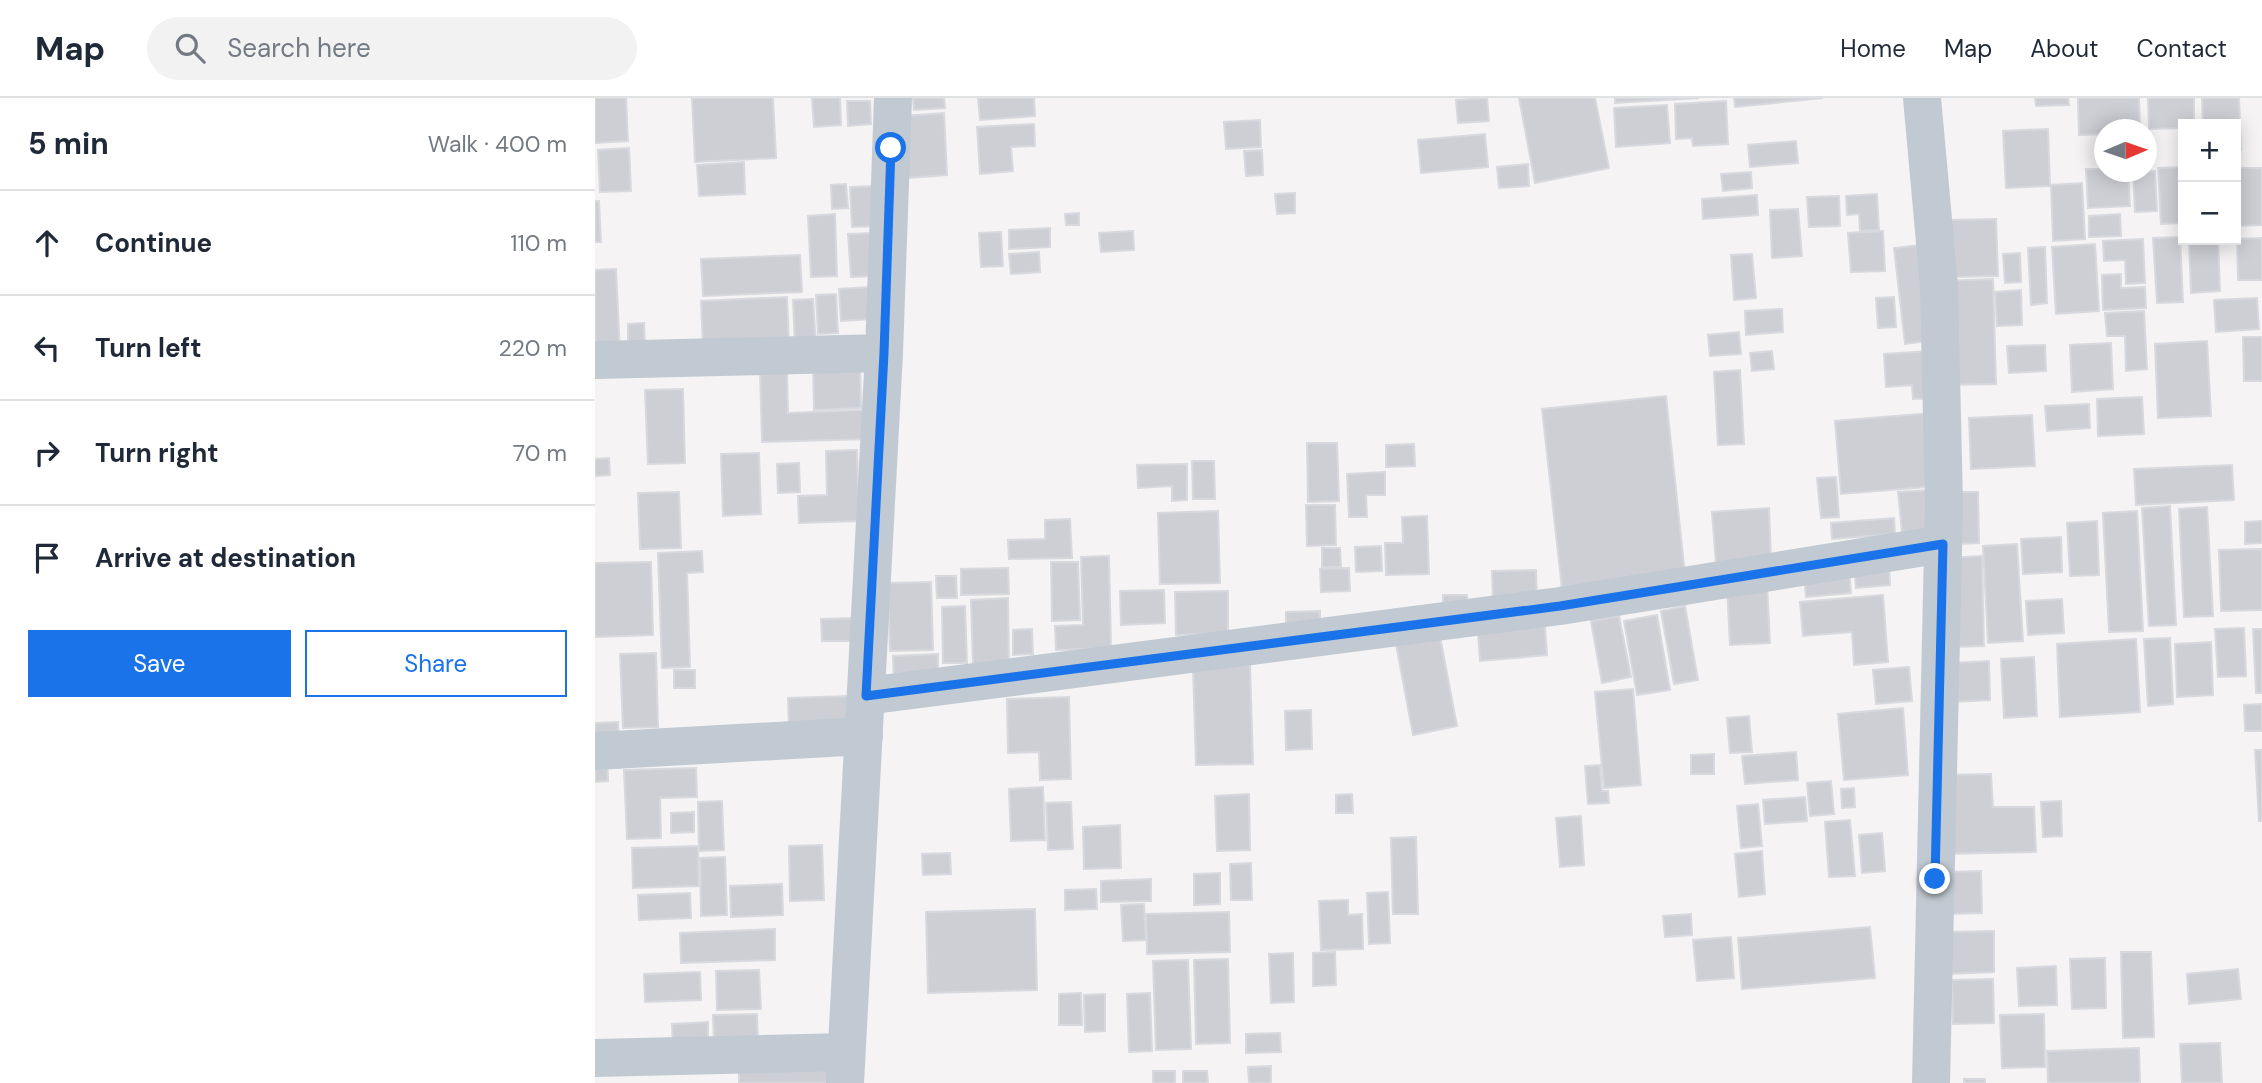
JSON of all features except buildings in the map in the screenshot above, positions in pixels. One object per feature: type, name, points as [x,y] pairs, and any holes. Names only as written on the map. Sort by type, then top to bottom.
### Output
[{"type":"street","points":[[595,1058],[845,1067],[884,353],[893,98]]},
{"type":"street","points":[[1922,98],[1939,286],[1943,544],[1931,1083]]},
{"type":"street","points":[[595,360],[884,353]]},
{"type":"street","points":[[866,696],[1560,606],[1943,544]]},
{"type":"street","points":[[595,751],[864,736]]},
{"type":"route","points":[[891,148],[884,353],[866,696],[1560,606],[1943,544],[1935,879]]}]
